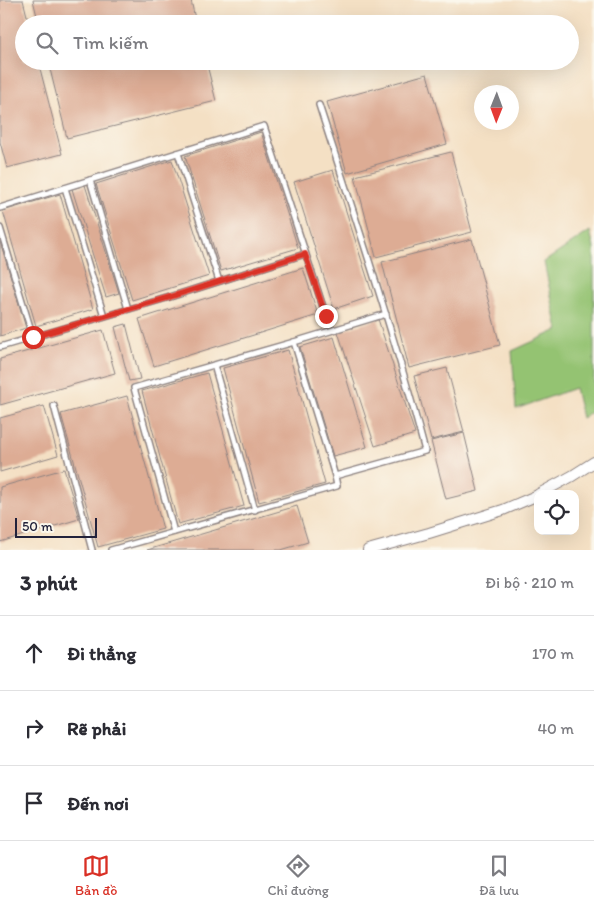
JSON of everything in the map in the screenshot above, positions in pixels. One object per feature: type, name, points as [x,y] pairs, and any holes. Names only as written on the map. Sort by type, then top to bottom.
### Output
[{"type":"street","points":[[546,490],[594,462]]},
{"type":"street","points":[[368,550],[503,510],[534,496]]},
{"type":"lane","points":[[319,105],[386,314],[425,451],[335,476]]},
{"type":"lane","points":[[0,208],[264,126],[326,316]]},
{"type":"lane","points":[[178,153],[219,281]]},
{"type":"lane","points":[[90,180],[128,309]]},
{"type":"lane","points":[[65,188],[104,316]]},
{"type":"lane","points":[[0,228],[33,337]]},
{"type":"lane","points":[[0,347],[305,254]]},
{"type":"lane","points":[[174,532],[134,388],[386,314]]},
{"type":"lane","points":[[112,550],[338,486],[294,342]]},
{"type":"lane","points":[[214,365],[255,510]]},
{"type":"lane","points":[[54,406],[92,550]]},
{"type":"green space","points":[[590,231],[594,248],[594,410],[582,418],[575,388],[516,409],[512,351],[558,330],[544,262]]},
{"type":"building","points":[[0,0],[23,0],[27,15],[15,15],[15,70],[40,70],[62,154],[7,168],[0,142]]},
{"type":"building","points":[[33,0],[191,0],[194,15],[37,15]]},
{"type":"building","points":[[50,70],[208,70],[216,101],[67,138]]},
{"type":"building","points":[[427,74],[447,144],[347,173],[327,102]]},
{"type":"building","points":[[261,132],[298,248],[221,271],[185,156]]},
{"type":"building","points":[[451,152],[472,232],[376,257],[355,176]]},
{"type":"building","points":[[172,160],[209,276],[132,300],[96,184]]},
{"type":"building","points":[[333,170],[373,296],[334,309],[294,182]]},
{"type":"building","points":[[85,185],[119,293],[106,297],[72,189]]},
{"type":"building","points":[[60,194],[93,309],[36,326],[3,211]]},
{"type":"building","points":[[472,239],[500,345],[409,368],[382,262]]},
{"type":"building","points":[[0,241],[26,328],[0,336]]},
{"type":"building","points":[[303,268],[318,315],[154,366],[139,319]]},
{"type":"building","points":[[378,319],[415,434],[375,446],[338,332]]},
{"type":"building","points":[[126,324],[140,379],[129,381],[115,327]]},
{"type":"building","points":[[103,330],[115,373],[0,405],[0,359]]},
{"type":"building","points":[[334,337],[367,447],[333,456],[300,347]]},
{"type":"building","points":[[288,350],[325,484],[259,502],[223,368]]},
{"type":"building","points":[[447,368],[464,432],[431,440],[414,376]]},
{"type":"building","points":[[207,373],[244,506],[178,524],[142,391]]},
{"type":"building","points":[[127,396],[163,529],[98,547],[61,414]]},
{"type":"building","points":[[44,406],[58,455],[0,472],[0,418]]},
{"type":"building","points":[[464,433],[478,491],[446,499],[431,441]]},
{"type":"building","points":[[64,469],[79,519],[0,542],[0,487]]},
{"type":"building","points":[[297,506],[308,542],[281,550],[147,550]]},
{"type":"route","points":[[33,337],[170,297],[305,254],[326,316]]}]
